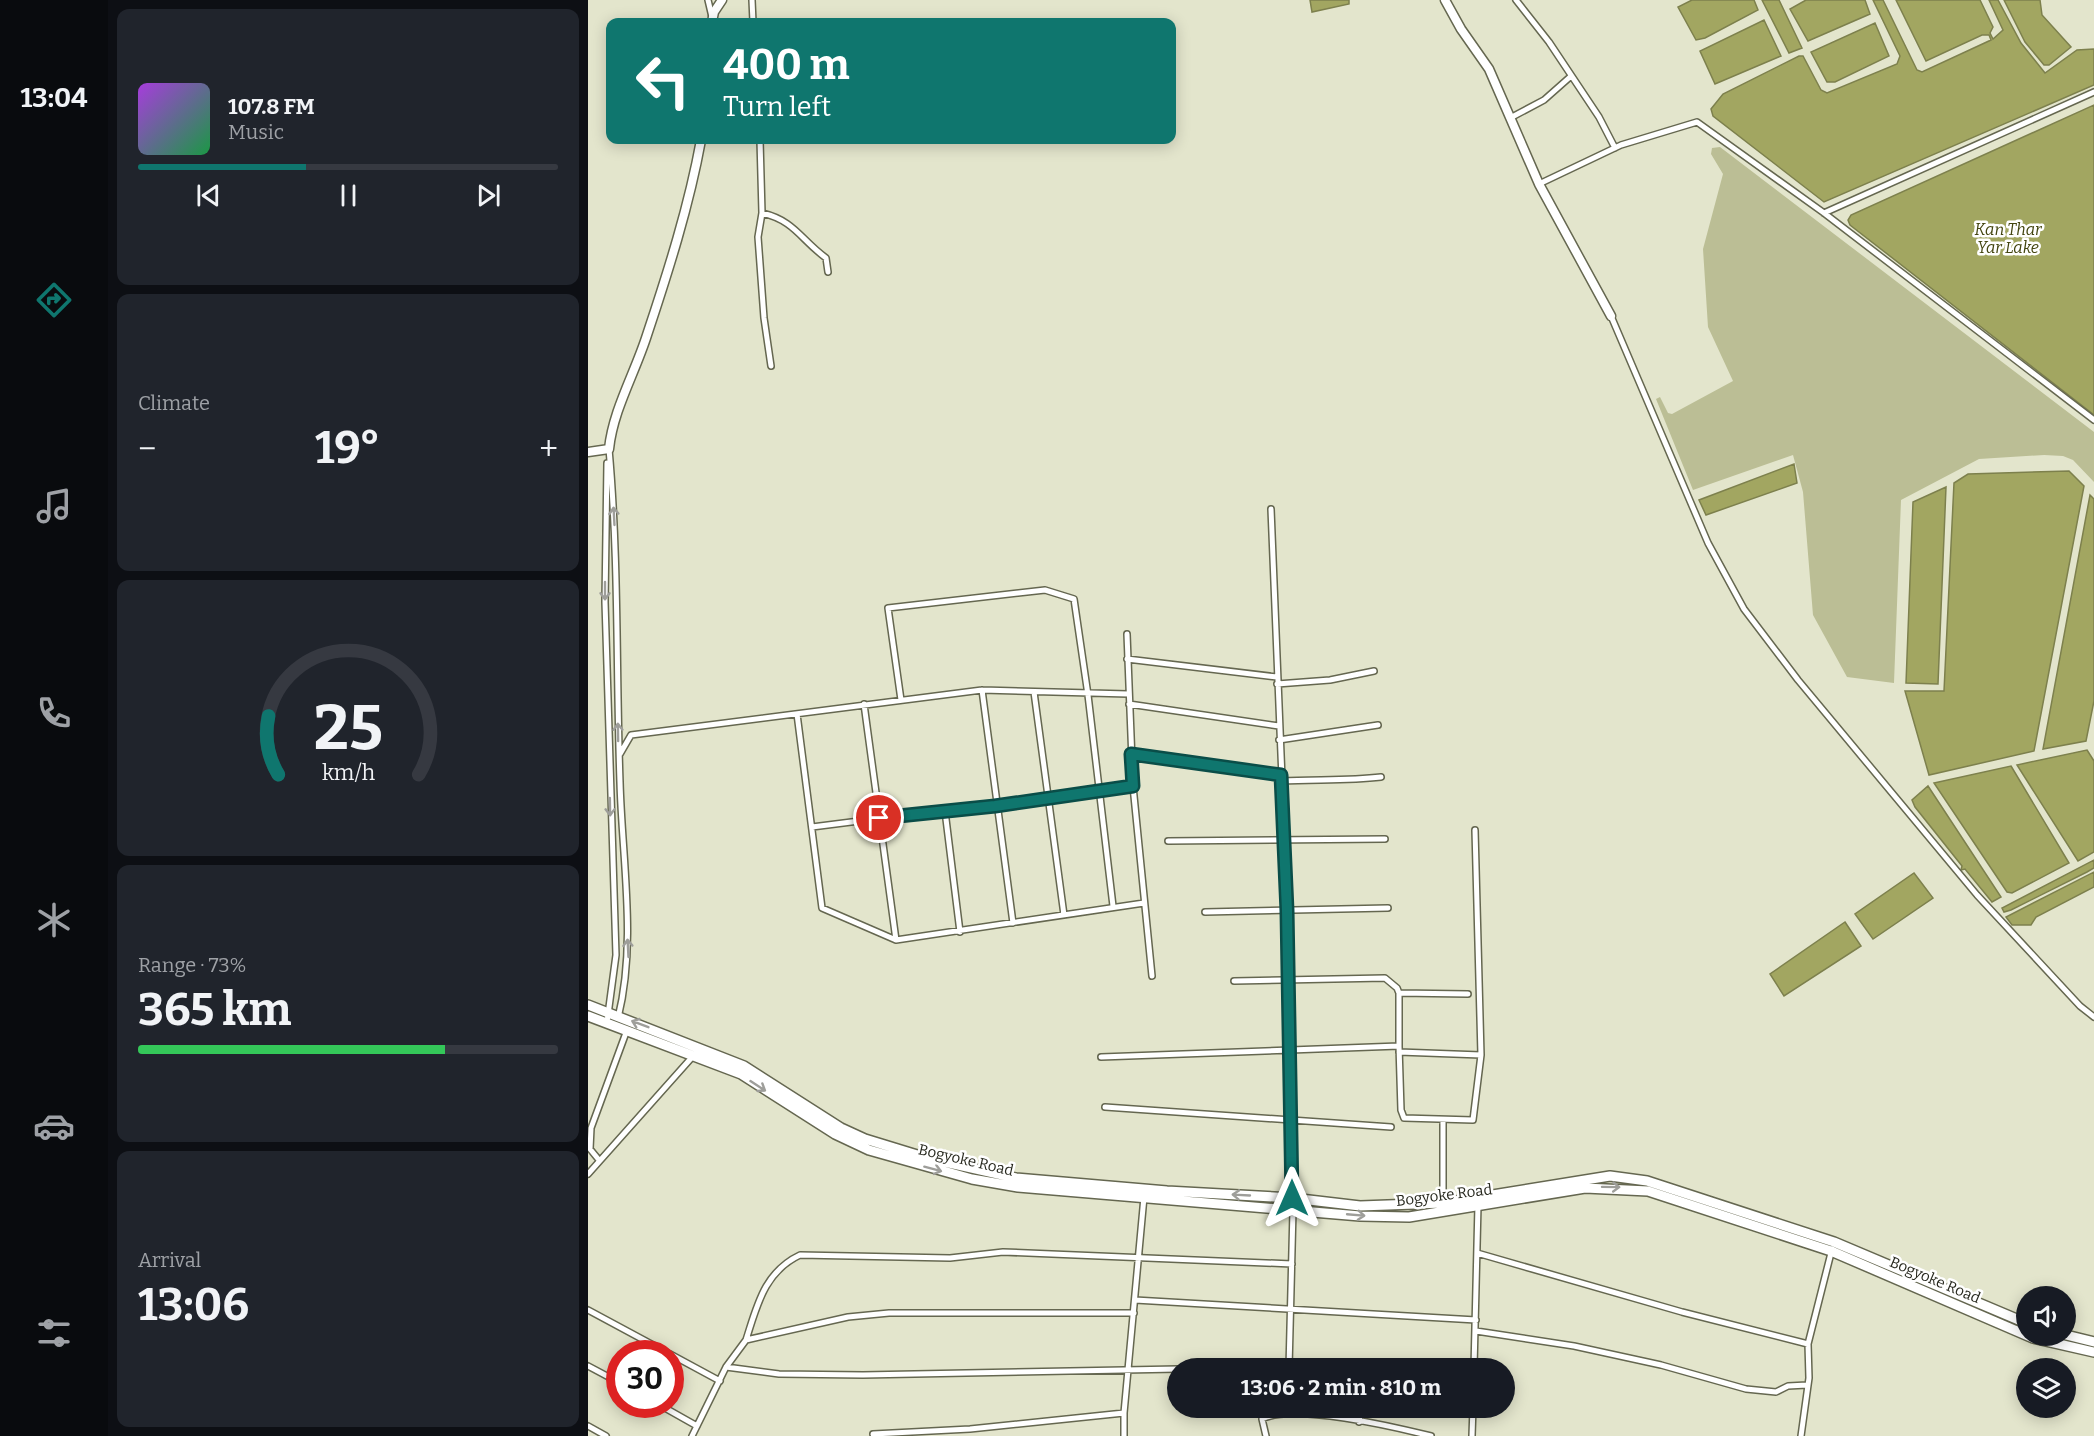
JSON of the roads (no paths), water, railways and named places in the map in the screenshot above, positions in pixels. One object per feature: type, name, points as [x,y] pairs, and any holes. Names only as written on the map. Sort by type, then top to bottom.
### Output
[{"type":"main road","name":"Bogyoke Road","points":[[588,1005],[627,1030],[741,1074],[835,1134],[869,1150],[972,1179],[1018,1187],[1144,1197],[1360,1206],[1478,1202]]},
{"type":"main road","name":"Bogyoke Road","points":[[588,1016],[613,1019],[744,1066],[841,1128],[865,1139],[927,1158],[1016,1178],[1292,1203],[1360,1216],[1408,1217],[1478,1202],[1585,1188],[1631,1188],[1648,1191],[1833,1246],[2016,1319]]},
{"type":"main road","name":"Bogyoke Road","points":[[1833,1246],[2033,1338],[2094,1352]]},
{"type":"main road","points":[[2076,1338],[2094,1342]]},
{"type":"street","points":[[708,0],[712,18]]},
{"type":"street","points":[[713,18],[722,0]]},
{"type":"street","points":[[752,0],[753,18]]},
{"type":"street","points":[[1445,0],[1489,69],[1512,117],[1539,184],[1611,316],[1708,543],[1744,609],[1798,680],[1977,895],[2080,1006],[2094,1017]]},
{"type":"street","points":[[1516,0],[1549,42],[1570,77],[1599,117],[1615,148]]},
{"type":"street","points":[[1512,117],[1544,100],[1570,77]]},
{"type":"street","points":[[1824,213],[2094,92]]},
{"type":"street","points":[[1539,184],[1615,148],[1697,122],[1824,213],[2094,420]]},
{"type":"street","points":[[613,1019],[616,970],[610,827],[605,482],[612,428],[647,336],[691,188],[699,144]]},
{"type":"street","points":[[760,144],[762,213],[758,237],[764,318],[771,366]]},
{"type":"street","points":[[762,213],[781,218],[796,230],[826,258],[828,272]]},
{"type":"street","points":[[588,452],[609,449]]},
{"type":"street","points":[[609,449],[615,536],[621,827],[628,973],[613,1019]]},
{"type":"street","points":[[1271,509],[1291,1049],[1292,1309],[1289,1358]]},
{"type":"street","points":[[605,536],[615,536]]},
{"type":"street","points":[[901,700],[888,608],[1045,590],[1074,599],[1113,906]]},
{"type":"street","points":[[1127,634],[1133,786],[1152,976]]},
{"type":"street","points":[[1128,659],[1277,681],[1330,680],[1374,671]]},
{"type":"street","points":[[619,756],[631,735],[864,704],[982,690],[1088,695],[1128,694]]},
{"type":"street","points":[[982,690],[995,806],[1012,923]]},
{"type":"street","points":[[1034,692],[1064,915]]},
{"type":"street","points":[[864,704],[896,940]]},
{"type":"street","points":[[1129,704],[1279,726]]},
{"type":"street","points":[[797,714],[822,909],[896,940],[1144,903]]},
{"type":"street","points":[[1279,740],[1378,725]]},
{"type":"street","points":[[1131,754],[1281,778],[1338,782],[1382,777]]},
{"type":"street","points":[[812,827],[995,806],[1133,786]]},
{"type":"street","points":[[945,811],[960,932]]},
{"type":"street","points":[[610,827],[621,827]]},
{"type":"street","points":[[1234,981],[1385,978],[1397,988],[1399,993],[1401,1110],[1404,1118],[1467,1121],[1475,1117],[1481,1055],[1475,830]]},
{"type":"street","points":[[1168,841],[1385,839]]},
{"type":"street","points":[[613,885],[624,885]]},
{"type":"street","points":[[1205,912],[1388,908]]},
{"type":"street","points":[[1399,993],[1468,994]]},
{"type":"street","points":[[599,1160],[590,1149],[591,1128],[627,1030]]},
{"type":"street","points":[[1101,1057],[1291,1049],[1399,1049],[1481,1055]]},
{"type":"street","points":[[588,1174],[694,1055]]},
{"type":"street","points":[[1105,1107],[1391,1127]]},
{"type":"street","points":[[1443,1120],[1443,1203]]},
{"type":"street","points":[[1124,1436],[1124,1413],[1144,1197]]},
{"type":"street","points":[[1475,1358],[1478,1202]]},
{"type":"street","points":[[1801,1436],[1808,1385],[1808,1344],[1833,1246]]},
{"type":"street","points":[[692,1436],[726,1367],[746,1340],[768,1280],[788,1261],[800,1255],[950,1258],[1004,1252],[1292,1264]]},
{"type":"street","points":[[1477,1253],[1682,1312],[1808,1344]]},
{"type":"street","points":[[1135,1300],[1476,1320]]},
{"type":"street","points":[[588,1310],[643,1340]]},
{"type":"street","points":[[746,1340],[848,1317],[889,1313],[1134,1313]]},
{"type":"street","points":[[1476,1331],[1585,1348],[1661,1365],[1746,1389],[1776,1392],[1788,1386],[1808,1385]]},
{"type":"street","points":[[684,1362],[720,1381]]},
{"type":"street","points":[[588,1366],[606,1376]]},
{"type":"street","points":[[726,1367],[779,1374],[1167,1369]]},
{"type":"street","points":[[873,1434],[970,1429],[1124,1413]]},
{"type":"street","points":[[684,1418],[697,1425]]},
{"type":"street","points":[[1265,1418],[1262,1419],[1266,1436]]},
{"type":"street","points":[[1335,1418],[1431,1436]]},
{"type":"street","points":[[1359,1422],[1360,1418]]},
{"type":"street","points":[[1472,1436],[1473,1418]]},
{"type":"street","points":[[588,1426],[606,1436]]},
{"type":"water","points":[[1310,0],[1349,0],[1349,4],[1312,12]]},
{"type":"water","points":[[1692,0],[1754,0],[1758,10],[1705,38],[1696,40],[1678,7]]},
{"type":"water","points":[[1762,0],[1779,0],[1802,48],[1789,53]]},
{"type":"water","points":[[1806,0],[1865,0],[1870,14],[1808,41],[1790,9]]},
{"type":"water","points":[[1873,0],[1883,0],[1917,70],[1922,72],[1991,40],[1989,35],[1982,35],[1926,61],[1896,0],[1980,0],[1993,27],[1990,33],[1993,39],[2003,30],[1989,0],[1998,0],[2021,43],[2045,73],[2077,50],[2094,49],[2094,85],[1824,202],[1713,116],[1711,109],[1723,94],[1799,56],[1803,56],[1821,90],[1827,93],[1897,64],[1900,56]]},
{"type":"water","points":[[2004,0],[2040,0],[2042,15],[2071,47],[2049,65],[2044,65],[2025,42]]},
{"type":"water","points":[[1764,20],[1781,56],[1715,84],[1700,51]]},
{"type":"water","points":[[1875,23],[1889,56],[1835,82],[1827,82],[1811,52]]},
{"type":"water","name":"Kan Thar Yar Lake","points":[[2094,105],[2094,415],[1850,225],[1848,220],[1851,215]]},
{"type":"water","points":[[1794,464],[1797,483],[1706,515],[1699,500]]},
{"type":"water","points":[[2069,471],[2084,486],[2034,751],[1929,775],[1905,691],[1944,691],[1954,483],[1968,474]]},
{"type":"water","points":[[1946,487],[1938,684],[1906,683],[1913,502]]},
{"type":"water","points":[[2090,495],[2094,499],[2094,701],[2086,741],[2043,749]]},
{"type":"water","points":[[2087,750],[2094,761],[2094,852],[2078,861],[2017,765]]},
{"type":"water","points":[[2011,766],[2069,863],[2012,893],[2007,892],[1934,783]]},
{"type":"water","points":[[1928,786],[2001,897],[1992,902],[1965,869],[1961,870],[1962,866],[1915,807],[1912,800]]},
{"type":"water","points":[[2094,860],[2094,868],[2004,912],[2002,908]]},
{"type":"water","points":[[2094,872],[2094,887],[2036,917],[2031,925],[2012,925],[2006,917]]},
{"type":"water","points":[[1914,873],[1933,898],[1873,939],[1855,914]]},
{"type":"water","points":[[1845,922],[1861,946],[1784,996],[1770,974]]}]
